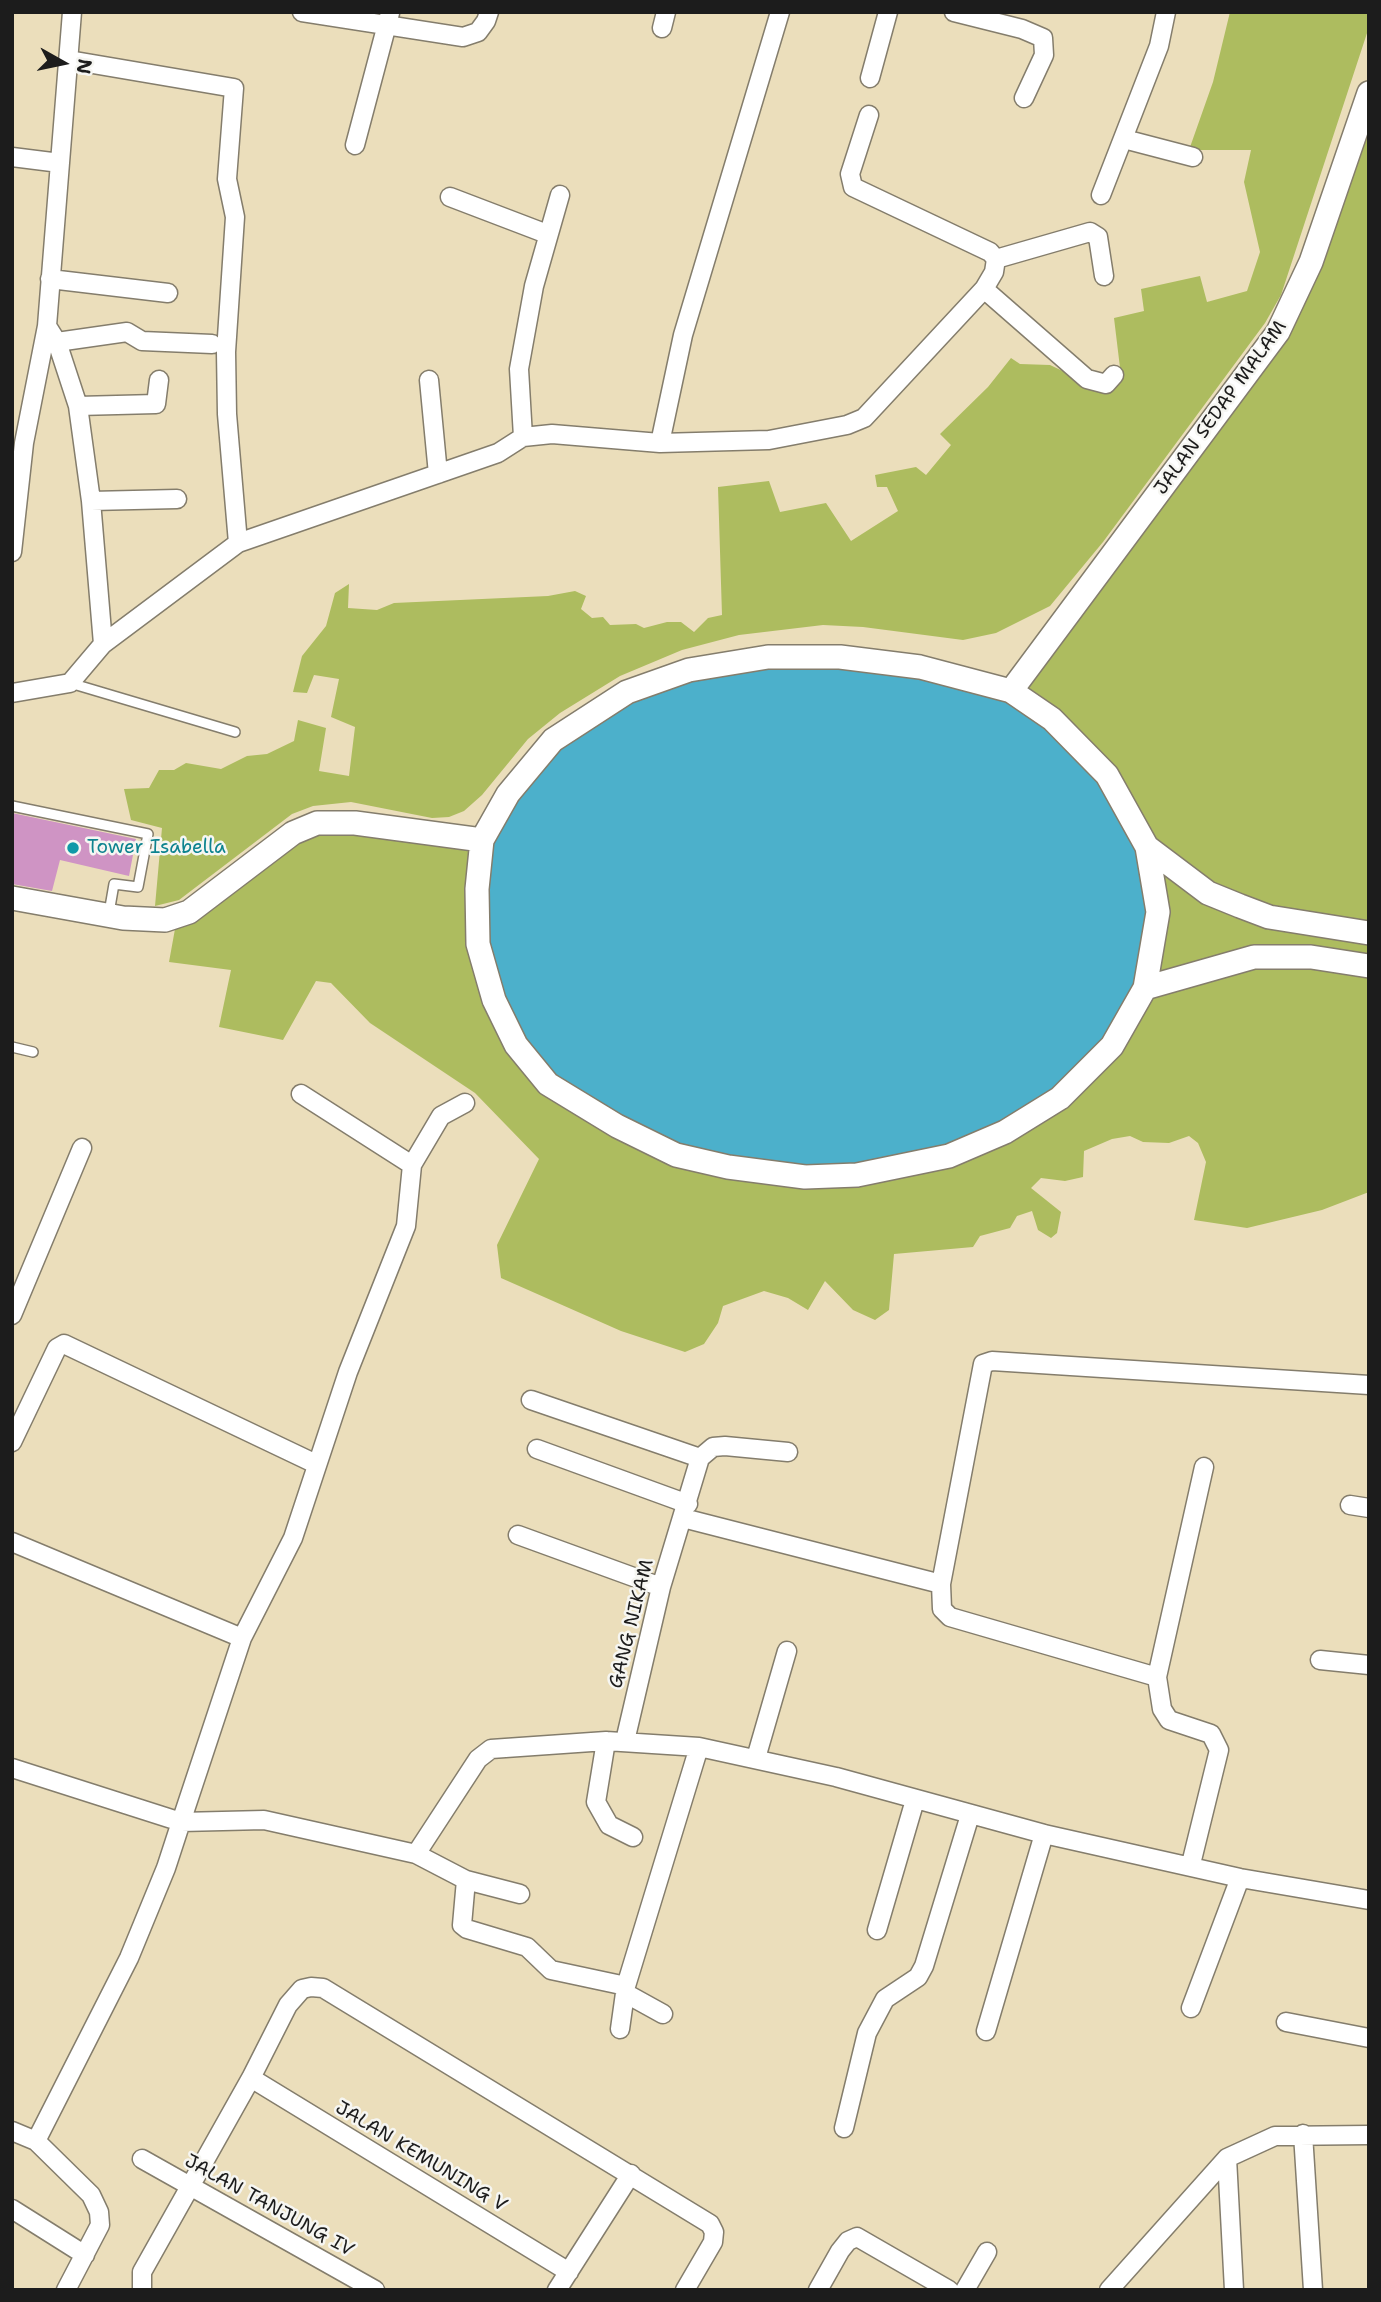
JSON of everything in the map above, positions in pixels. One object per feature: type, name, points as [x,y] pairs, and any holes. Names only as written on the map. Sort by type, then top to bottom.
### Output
[{"type":"street","points":[[12,552],[18,442],[47,326],[72,12]]},
{"type":"street","points":[[302,12],[389,18],[463,37],[478,32],[489,12]]},
{"type":"street","points":[[660,443],[683,335],[780,12]]},
{"type":"street","points":[[870,78],[888,12]]},
{"type":"street","points":[[954,12],[1022,29],[1043,38],[1044,55],[1024,98]]},
{"type":"street","points":[[1101,195],[1159,46],[1166,12]]},
{"type":"street","points":[[355,145],[389,18]]},
{"type":"street","points":[[69,60],[234,88],[227,179],[235,217],[226,352],[227,414],[237,543]]},
{"type":"street","name":"JALAN SEDAP MALAM","points":[[1011,691],[1278,332],[1311,262],[1369,93]]},
{"type":"street","points":[[869,115],[850,174],[853,187],[990,252],[996,258]]},
{"type":"street","points":[[1124,139],[1193,157]]},
{"type":"street","points":[[12,157],[60,163]]},
{"type":"street","points":[[523,437],[519,369],[547,234],[560,195]]},
{"type":"street","points":[[450,197],[547,234]]},
{"type":"street","points":[[996,258],[1090,232],[1098,237],[1104,276]]},
{"type":"street","points":[[12,693],[70,683],[103,644],[237,543],[498,453],[523,437],[552,434],[660,443],[769,440],[858,421],[880,403],[984,289],[994,272],[996,258]]},
{"type":"street","points":[[50,279],[168,293]]},
{"type":"street","points":[[984,289],[1087,379],[1102,384],[1110,382],[1114,375]]},
{"type":"street","points":[[47,326],[57,342],[78,406],[91,501],[103,644]]},
{"type":"street","points":[[57,342],[127,332],[138,340],[212,344]]},
{"type":"street","points":[[78,406],[156,404],[159,380]]},
{"type":"street","points":[[429,380],[438,474]]},
{"type":"street","points":[[91,501],[177,499]]},
{"type":"street","points":[[768,657],[840,657],[920,667],[1011,691],[1052,719],[1107,775],[1147,846],[1158,912],[1145,988],[1112,1046],[1060,1098],[1005,1132],[949,1156],[857,1175],[805,1177],[728,1167],[676,1154],[617,1126],[548,1084],[516,1045],[494,1000],[478,944],[477,889],[481,840],[509,794],[553,740],[627,692],[689,670],[768,657]]},
{"type":"street","points":[[12,898],[108,916],[145,920],[177,918],[189,912],[283,840],[317,823],[355,823],[481,840]]},
{"type":"street","points":[[1147,846],[1208,893],[1240,906],[1269,917],[1369,933]]},
{"type":"street","points":[[1145,988],[1254,957],[1311,957],[1369,966]]},
{"type":"street","points":[[301,1094],[412,1166]]},
{"type":"street","points":[[36,2141],[129,1958],[166,1868],[242,1638],[293,1538],[348,1372],[409,1219],[412,1166],[442,1116],[465,1103]]},
{"type":"street","points":[[12,1315],[82,1149]]},
{"type":"street","points":[[12,1442],[57,1348],[64,1344],[316,1464]]},
{"type":"street","points":[[1157,1677],[950,1617],[940,1605],[941,1584],[979,1374],[985,1362],[1369,1385]]},
{"type":"street","points":[[531,1400],[700,1458],[713,1447],[788,1452]]},
{"type":"street","points":[[537,1449],[685,1511],[941,1584]]},
{"type":"street","name":"GANG NIKAM","points":[[625,1741],[661,1587],[700,1458]]},
{"type":"street","points":[[1191,1864],[1219,1750],[1211,1734],[1169,1720],[1161,1709],[1157,1677],[1204,1467]]},
{"type":"street","points":[[1350,1505],[1369,1508]]},
{"type":"street","points":[[518,1535],[661,1587]]},
{"type":"street","points":[[12,1542],[242,1638]]},
{"type":"street","points":[[756,1758],[787,1651]]},
{"type":"street","points":[[1320,1660],[1369,1665]]},
{"type":"street","points":[[606,1741],[596,1802],[609,1825],[633,1837]]},
{"type":"street","points":[[416,1854],[478,1759],[491,1749],[625,1741],[699,1747],[756,1758],[1044,1834],[1191,1864],[1240,1878],[1369,1900]]},
{"type":"street","points":[[620,2029],[626,1990],[699,1747]]},
{"type":"street","points":[[12,1768],[181,1822],[264,1820],[416,1854],[466,1880],[520,1894]]},
{"type":"street","points":[[877,1930],[915,1800]]},
{"type":"street","points":[[844,2128],[867,2033],[885,1999],[918,1977],[924,1966],[970,1815]]},
{"type":"street","points":[[986,2031],[1044,1834]]},
{"type":"street","points":[[1191,2008],[1240,1878]]},
{"type":"street","points":[[466,1880],[463,1924],[467,1929],[527,1947],[551,1970],[626,1990],[663,2014]]},
{"type":"street","points":[[142,2281],[189,2186],[251,2078],[293,1997],[302,1990],[323,1988],[710,2224],[713,2242],[685,2290]]},
{"type":"street","points":[[1286,2022],[1369,2038]]},
{"type":"street","name":"JALAN KEMUNING V","points":[[251,2078],[569,2272]]},
{"type":"street","points":[[12,2131],[36,2141],[91,2195],[99,2212],[100,2225],[66,2290]]},
{"type":"street","points":[[1303,2134],[1313,2290]]},
{"type":"street","points":[[1109,2290],[1227,2158],[1275,2136],[1369,2135]]},
{"type":"street","points":[[1227,2158],[1234,2290]]},
{"type":"street","name":"JALAN TANJUNG IV","points":[[142,2160],[375,2290]]},
{"type":"street","points":[[557,2290],[631,2174]]},
{"type":"street","points":[[12,2209],[85,2255]]},
{"type":"street","points":[[818,2290],[840,2251],[848,2241],[857,2237],[949,2290]]},
{"type":"street","points":[[965,2290],[988,2252]]},
{"type":"lane","points":[[70,683],[235,732]]},
{"type":"lane","points":[[12,806],[148,834],[138,887],[114,884],[108,916]]},
{"type":"lane","points":[[12,1047],[33,1052]]},
{"type":"green space","points":[[1230,12],[1369,12],[1369,27],[1281,295],[1265,323],[1103,542],[1050,606],[996,633],[963,640],[863,627],[823,625],[739,635],[682,650],[620,676],[560,713],[528,739],[482,795],[464,811],[449,817],[432,818],[351,802],[313,806],[292,814],[179,900],[155,906],[162,828],[131,820],[124,789],[149,788],[159,770],[174,770],[186,763],[221,769],[247,756],[267,754],[294,741],[298,720],[326,728],[319,771],[349,776],[355,727],[331,717],[339,679],[314,675],[307,693],[293,692],[302,656],[326,626],[335,593],[349,584],[348,608],[377,610],[394,603],[548,596],[575,591],[586,596],[581,609],[592,618],[603,617],[610,625],[636,624],[644,628],[667,622],[681,622],[694,632],[708,618],[722,615],[718,487],[769,481],[780,512],[826,503],[851,541],[898,511],[887,487],[877,487],[875,475],[916,467],[926,475],[951,445],[940,434],[988,387],[1011,358],[1020,364],[1050,365],[1105,391],[1121,376],[1114,318],[1144,311],[1141,289],[1200,276],[1207,302],[1247,291],[1260,252],[1244,182],[1251,150],[1189,150],[1213,82]]},
{"type":"green space","points":[[1355,136],[1369,140],[1369,1192],[1322,1210],[1247,1228],[1194,1220],[1206,1162],[1198,1143],[1189,1136],[1169,1143],[1143,1142],[1130,1136],[1112,1139],[1084,1151],[1083,1177],[1065,1181],[1041,1178],[1031,1188],[1061,1212],[1057,1233],[1051,1238],[1038,1230],[1032,1211],[1017,1216],[1010,1228],[980,1236],[973,1247],[894,1254],[889,1310],[875,1320],[853,1310],[825,1281],[808,1310],[788,1298],[764,1291],[723,1306],[718,1323],[704,1344],[685,1352],[621,1331],[501,1278],[497,1245],[539,1159],[475,1093],[370,1023],[331,983],[316,981],[283,1040],[219,1027],[231,970],[169,962],[177,918],[317,823],[481,840],[1011,691],[1278,332]]},
{"type":"water","points":[[731,663],[920,667],[1052,719],[1147,847],[1158,912],[1145,988],[1112,1046],[1005,1132],[857,1175],[728,1167],[548,1084],[494,1000],[477,892],[508,794],[577,723]]},
{"type":"building","name":"Tower Isabella","points":[[12,813],[136,839],[129,876],[60,860],[52,891],[12,884]]},
{"type":"place","name":"Tower Isabella","points":[[73,848]]}]
